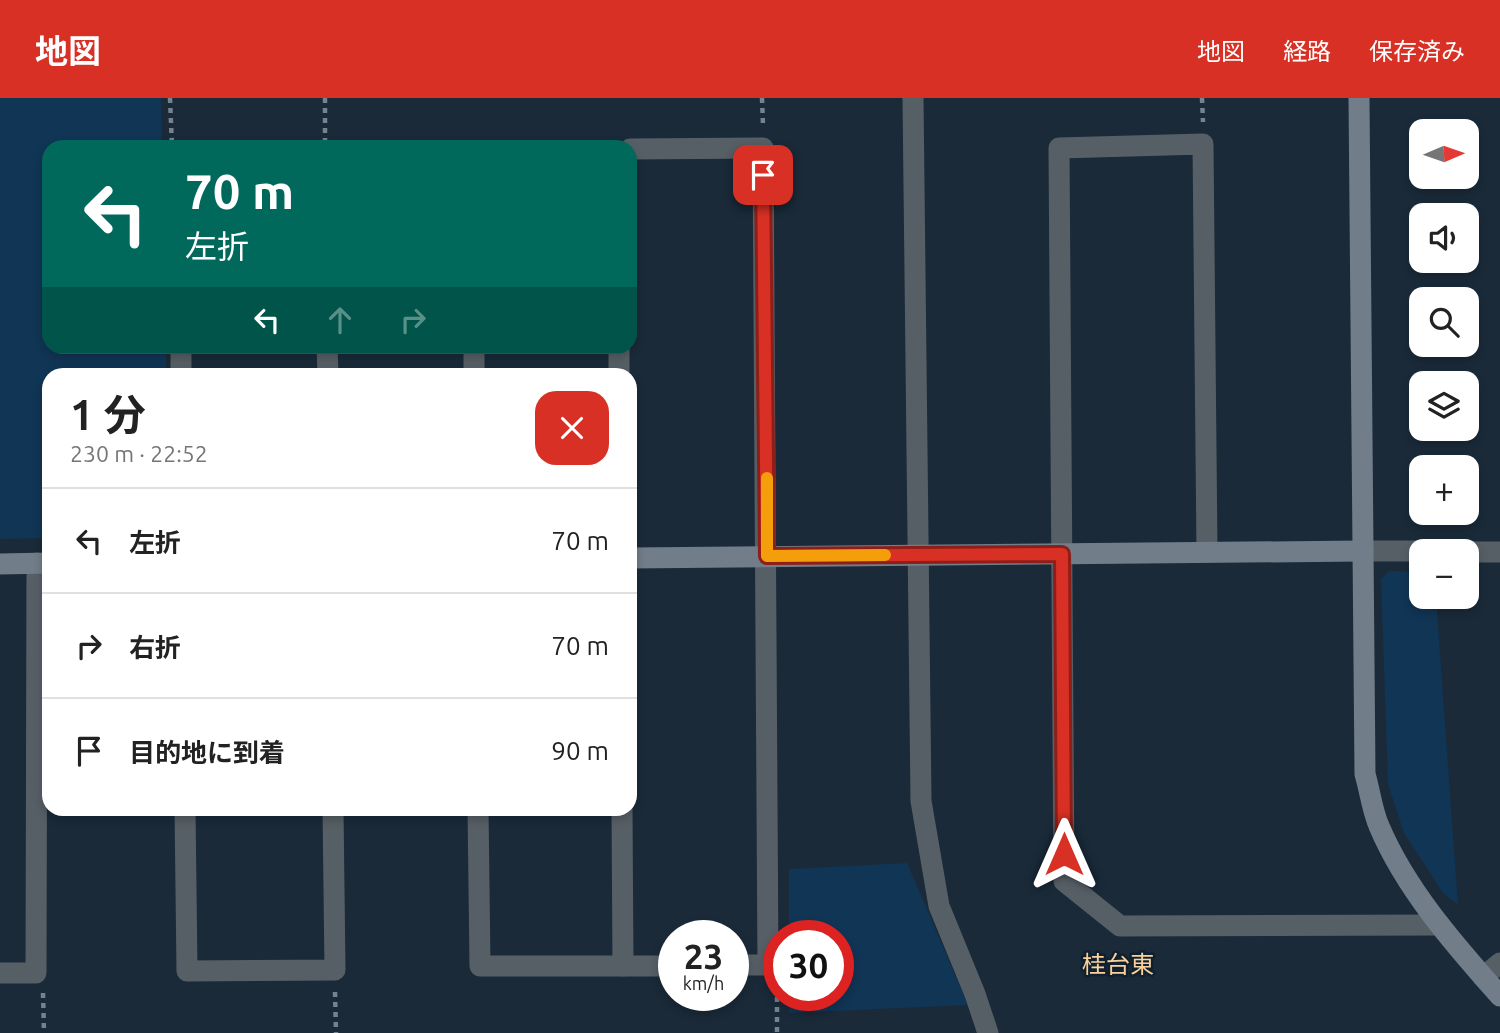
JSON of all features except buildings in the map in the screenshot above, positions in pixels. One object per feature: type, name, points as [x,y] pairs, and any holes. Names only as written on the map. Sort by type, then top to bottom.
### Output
[{"type":"street","points":[[913,98],[921,801],[939,906],[988,1033]]},
{"type":"street","points":[[1359,98],[1365,774],[1378,824],[1398,863],[1440,925],[1500,996]]},
{"type":"street","points":[[1207,552],[1203,144],[1059,148],[1064,881],[1120,926],[1440,925]]},
{"type":"street","points":[[637,149],[763,148],[768,920]]},
{"type":"street","points":[[637,558],[1409,551]]},
{"type":"street","points":[[1479,552],[1500,552]]},
{"type":"street","points":[[0,564],[42,563]]},
{"type":"street","points":[[0,973],[36,973],[42,622]]},
{"type":"street","points":[[185,816],[187,971],[335,970],[333,816]]},
{"type":"street","points":[[478,816],[480,967],[658,966]]},
{"type":"street","points":[[622,816],[623,966]]},
{"type":"street","points":[[1483,977],[1500,963]]},
{"type":"path","points":[[170,98],[172,140]]},
{"type":"path","points":[[325,98],[325,140]]},
{"type":"path","points":[[335,970],[336,1033]]},
{"type":"path","points":[[36,973],[43,982],[44,1033]]},
{"type":"path","points":[[777,1011],[777,1033]]},
{"type":"shaded area","points":[[0,98],[161,98],[162,140],[42,140],[42,354],[166,354],[166,368],[42,368],[42,538],[0,539]]},
{"type":"shaded area","points":[[1389,571],[1409,572],[1409,609],[1437,609],[1458,905],[1443,893],[1404,833],[1388,784],[1381,580]]},
{"type":"shaded area","points":[[907,863],[968,1005],[854,1010],[854,920],[789,920],[789,869]]},
{"type":"shaded area","points":[[789,1011],[834,1011],[789,1013]]},
{"type":"slow traffic","points":[[767,478],[767,556],[885,555]]},
{"type":"district","name":"桂台東","points":[[1118,965]]},
{"type":"route","points":[[763,175],[767,556],[1062,554],[1064,854]]}]
